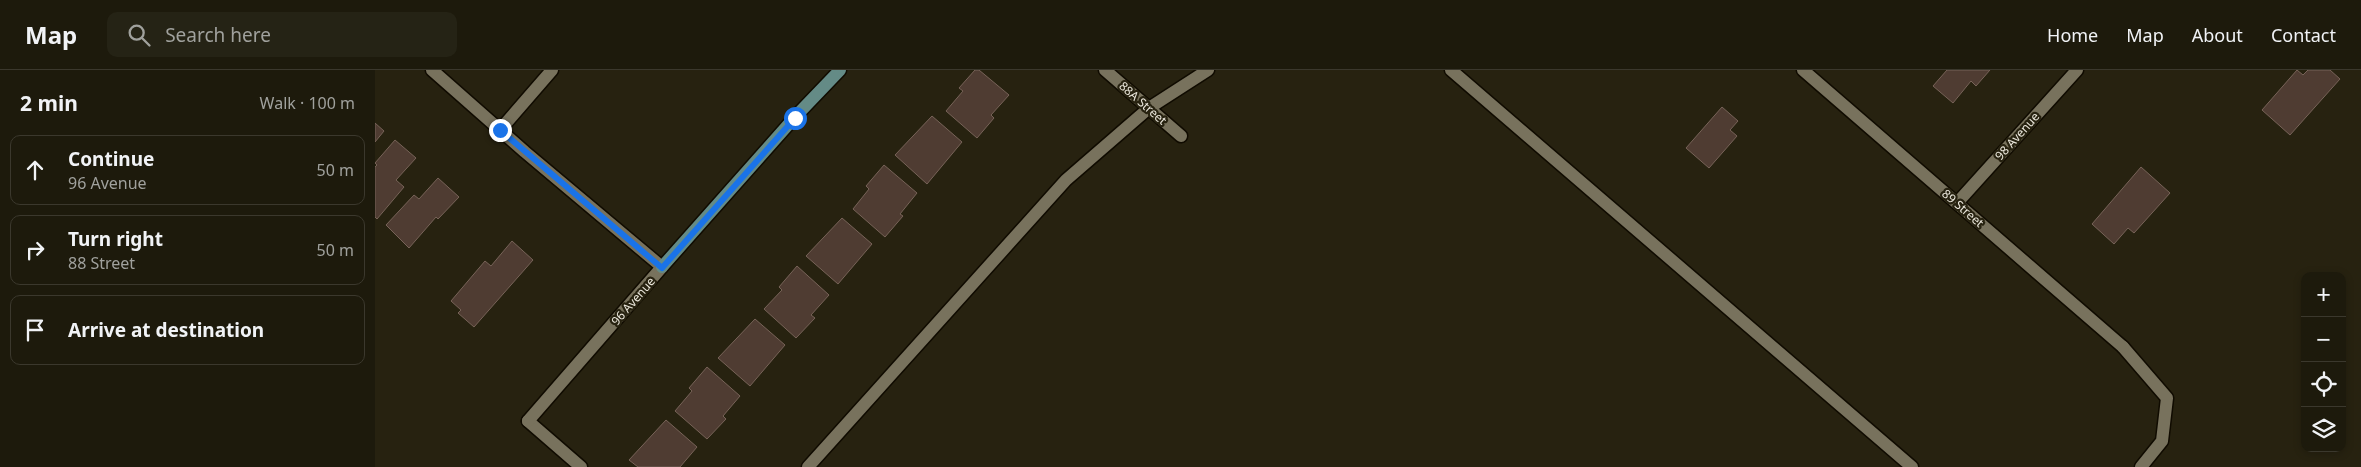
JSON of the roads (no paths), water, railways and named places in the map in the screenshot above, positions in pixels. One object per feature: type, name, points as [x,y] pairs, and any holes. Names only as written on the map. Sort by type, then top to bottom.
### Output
[{"type":"street","points":[[432,70],[662,268]]},
{"type":"street","points":[[500,130],[552,70]]},
{"type":"street","name":"96 Avenue","points":[[581,467],[528,421],[795,118],[840,70]]},
{"type":"street","name":"88A Street","points":[[1105,70],[1181,136]]},
{"type":"street","points":[[809,467],[1066,180],[1149,108],[1208,70]]},
{"type":"street","points":[[1451,70],[1913,467]]},
{"type":"street","name":"89 Street","points":[[1803,70],[2123,347],[2167,398],[2162,441],[2141,467]]},
{"type":"street","name":"98 Avenue","points":[[1957,203],[2077,70]]}]
